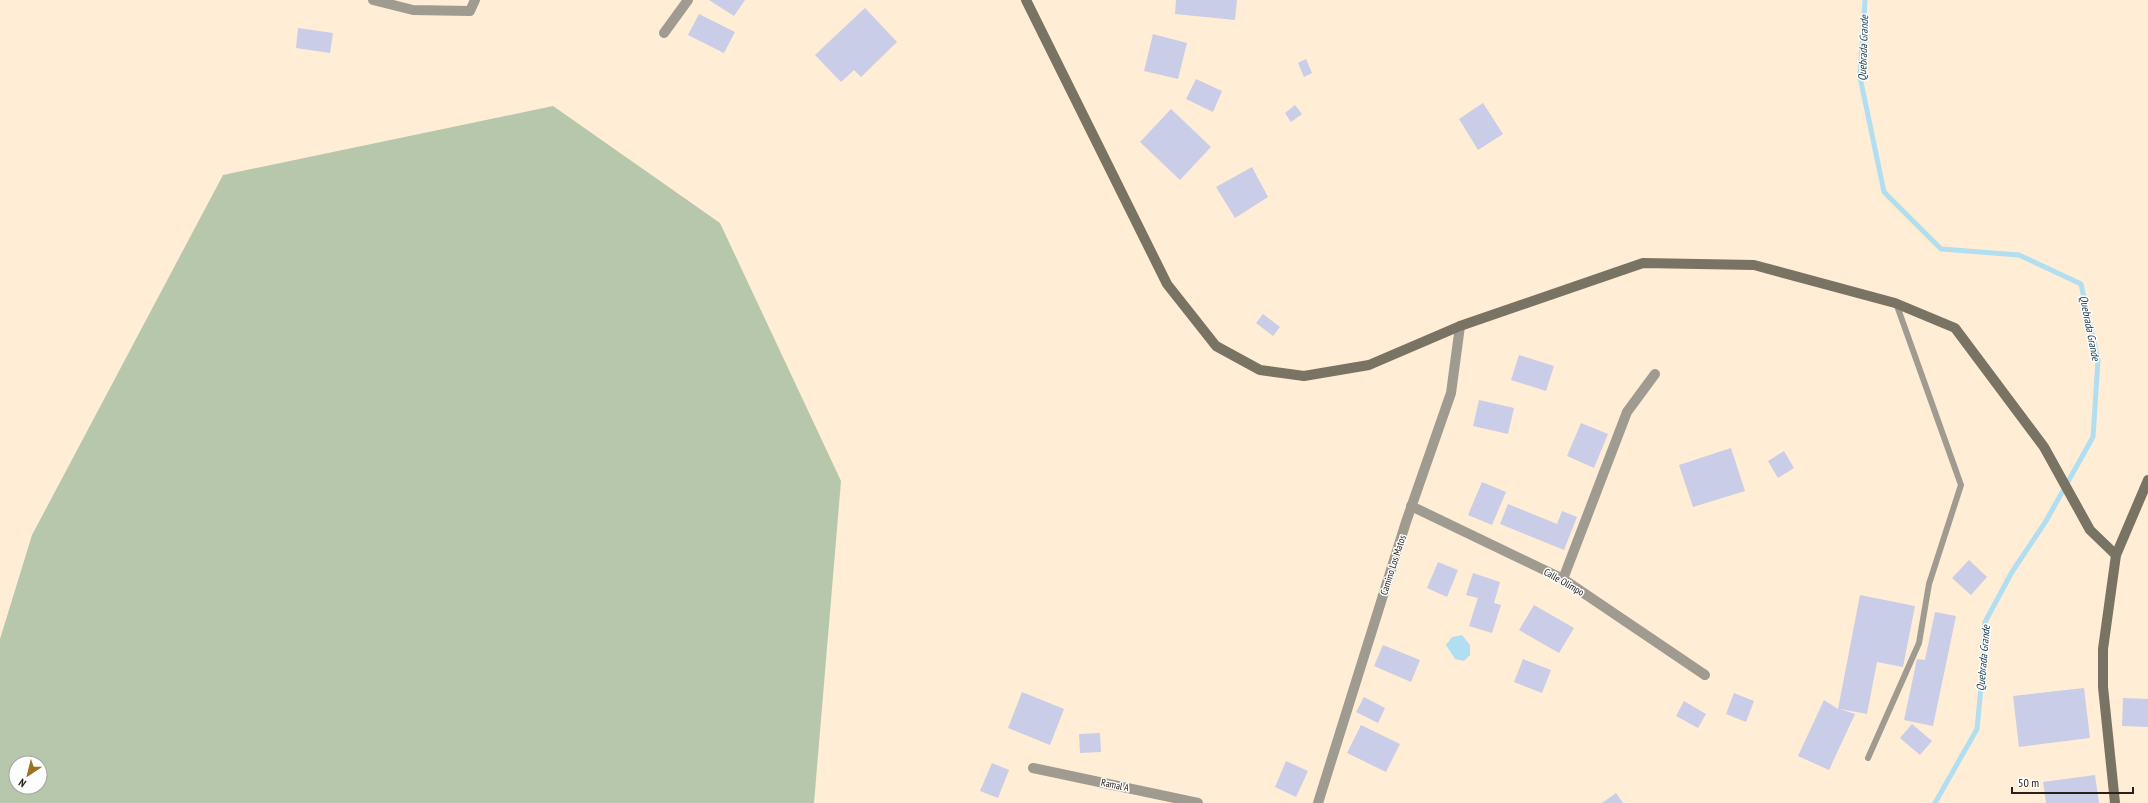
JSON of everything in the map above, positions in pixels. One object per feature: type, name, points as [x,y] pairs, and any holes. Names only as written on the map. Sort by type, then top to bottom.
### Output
[{"type":"street","points":[[373,0],[413,10],[470,11],[475,0]]},
{"type":"street","points":[[664,33],[688,0]]},
{"type":"street","points":[[1026,0],[1167,284],[1216,346],[1260,370],[1304,376],[1369,364],[1460,326],[1643,263],[1754,265],[1895,303],[1955,328],[2044,447],[2090,530],[2116,555]]},
{"type":"street","name":"Camino Los Matos","points":[[1318,803],[1412,506],[1451,393],[1460,326]]},
{"type":"street","points":[[1563,579],[1627,412],[1656,374]]},
{"type":"street","points":[[2115,803],[2103,687],[2102,649],[2116,555],[2148,480]]},
{"type":"street","name":"Calle Olimpo","points":[[1412,506],[1563,579],[1705,675]]},
{"type":"street","name":"Ramal A","points":[[1033,768],[1198,803]]},
{"type":"lane","points":[[1868,758],[1919,643],[1929,584],[1961,485],[1895,303]]},
{"type":"green space","points":[[553,106],[720,223],[841,481],[814,803],[0,803],[0,639],[32,535],[223,175]]},
{"type":"water","points":[[1462,635],[1470,645],[1470,655],[1464,661],[1455,659],[1446,645],[1452,637]]},
{"type":"building","points":[[709,0],[745,0],[734,16]]},
{"type":"building","points":[[1176,0],[1237,0],[1235,20],[1175,14]]},
{"type":"building","points":[[865,8],[897,42],[861,77],[854,70],[841,82],[815,55]]},
{"type":"building","points":[[699,14],[735,32],[724,53],[688,35]]},
{"type":"building","points":[[298,28],[333,33],[330,53],[296,48]]},
{"type":"building","points":[[1153,34],[1187,43],[1178,79],[1144,71]]},
{"type":"building","points":[[1306,59],[1312,73],[1304,77],[1298,63]]},
{"type":"building","points":[[1196,79],[1222,91],[1213,112],[1186,99]]},
{"type":"building","points":[[1483,103],[1503,134],[1478,150],[1459,119]]},
{"type":"building","points":[[1295,105],[1302,114],[1291,122],[1285,113]]},
{"type":"building","points":[[1171,109],[1211,147],[1180,180],[1140,142]]},
{"type":"building","points":[[1252,167],[1268,197],[1235,218],[1216,187]]},
{"type":"building","points":[[1263,314],[1280,327],[1273,336],[1256,323]]},
{"type":"building","points":[[1519,355],[1554,366],[1546,391],[1511,380]]},
{"type":"building","points":[[1479,400],[1514,408],[1508,434],[1473,426]]},
{"type":"building","points":[[1581,423],[1608,434],[1594,468],[1567,456]]},
{"type":"building","points":[[1731,448],[1745,491],[1693,507],[1679,465]]},
{"type":"building","points":[[1784,451],[1794,468],[1778,478],[1768,461]]},
{"type":"building","points":[[1482,482],[1506,492],[1492,525],[1468,515]]},
{"type":"building","points":[[1508,504],[1557,524],[1562,511],[1577,517],[1564,550],[1500,524]]},
{"type":"building","points":[[1969,560],[1987,577],[1971,595],[1952,578]]},
{"type":"building","points":[[1438,562],[1458,570],[1447,597],[1427,588]]},
{"type":"building","points":[[1473,573],[1500,582],[1494,603],[1501,605],[1492,633],[1469,626],[1478,598],[1466,595]]},
{"type":"building","points":[[1860,595],[1915,606],[1903,667],[1877,662],[1867,714],[1840,709],[1855,714],[1829,770],[1798,756],[1824,700],[1838,709]]},
{"type":"building","points":[[1534,605],[1574,628],[1559,653],[1519,630]]},
{"type":"building","points":[[1935,612],[1956,616],[1933,726],[1904,720],[1917,659],[1925,660]]},
{"type":"building","points":[[1383,645],[1420,660],[1411,682],[1374,666]]},
{"type":"building","points":[[1523,659],[1551,670],[1542,693],[1514,682]]},
{"type":"building","points":[[2084,688],[2090,738],[2019,747],[2013,696]]},
{"type":"building","points":[[1022,692],[1064,709],[1050,745],[1008,728]]},
{"type":"building","points":[[1734,693],[1754,701],[1746,722],[1726,714]]},
{"type":"building","points":[[1364,697],[1385,708],[1378,723],[1356,712]]},
{"type":"building","points":[[2123,698],[2148,699],[2148,727],[2122,726]]},
{"type":"building","points":[[1684,701],[1706,714],[1698,728],[1676,716]]},
{"type":"building","points":[[1912,724],[1932,741],[1920,755],[1900,738]]},
{"type":"building","points":[[1361,725],[1400,744],[1386,772],[1347,753]]},
{"type":"building","points":[[1100,733],[1101,752],[1080,753],[1079,734]]},
{"type":"building","points":[[1286,761],[1308,771],[1296,797],[1275,787]]},
{"type":"building","points":[[992,763],[1009,770],[998,798],[980,791]]},
{"type":"building","points":[[2095,775],[2099,803],[2046,803],[2043,782]]},
{"type":"building","points":[[1616,793],[1623,803],[1602,803]]},
{"type":"waterway","name":"Quebrada Grande","points":[[1865,0],[1860,77],[1884,192],[1941,249],[2019,255],[2081,284],[2098,360],[2093,437],[2046,521],[2012,572],[1985,622],[1983,666],[1977,729],[1935,803]]}]
